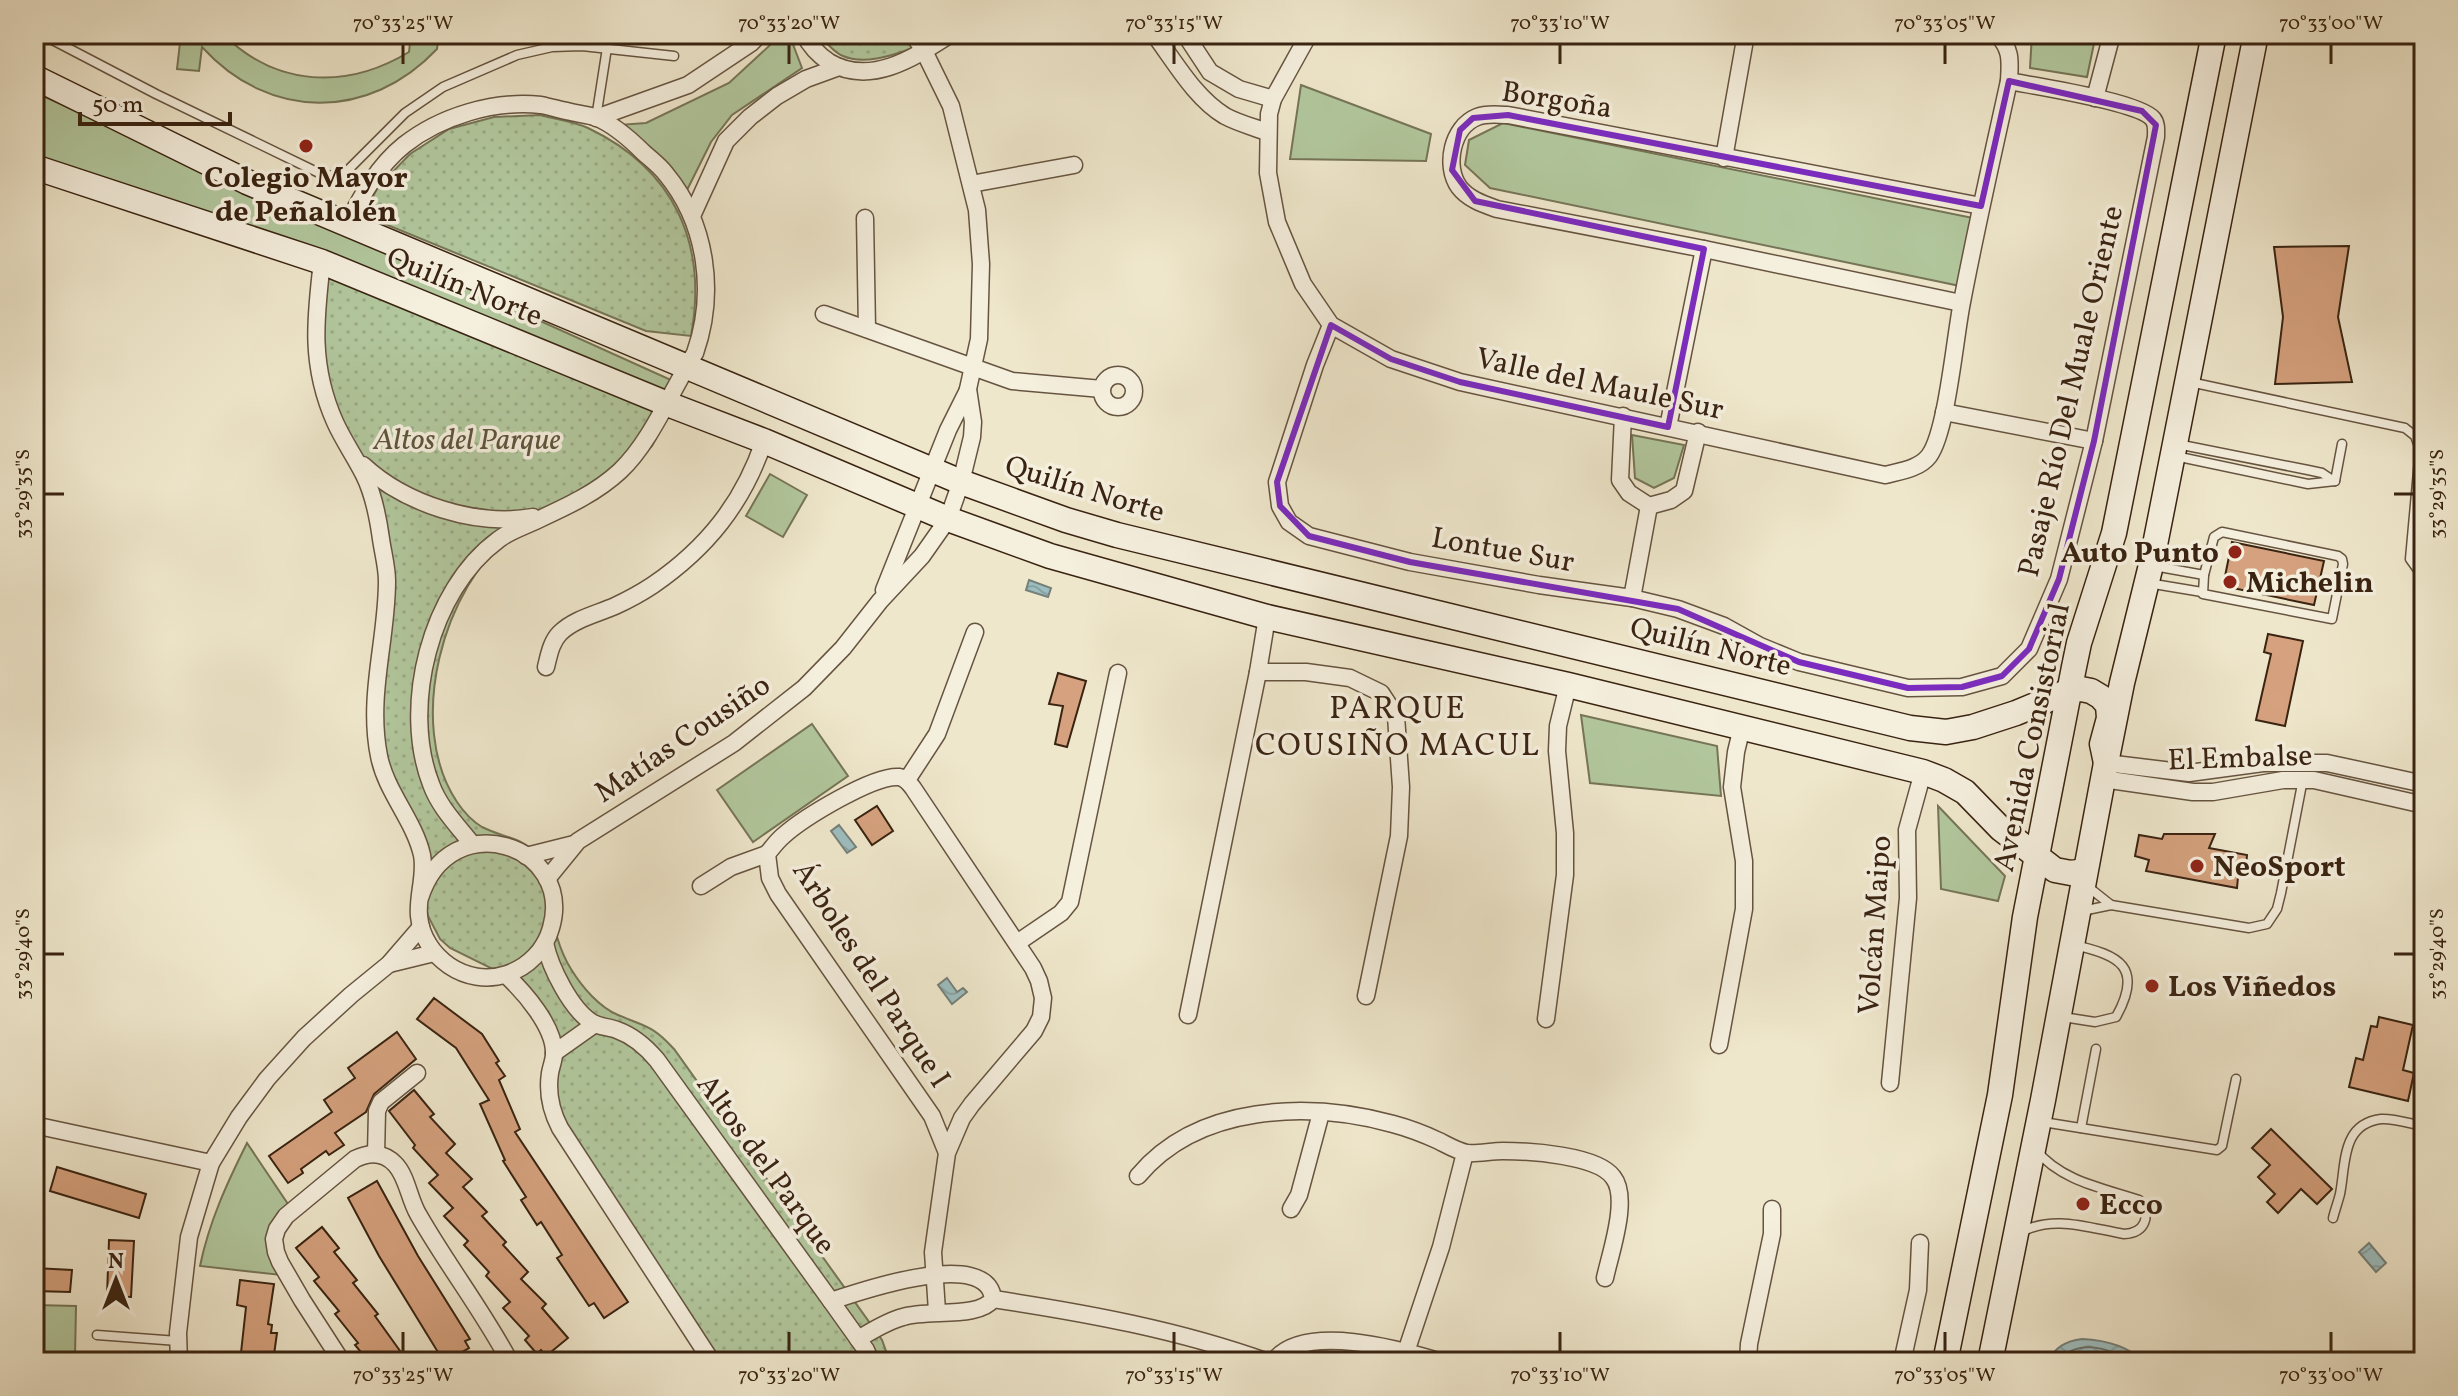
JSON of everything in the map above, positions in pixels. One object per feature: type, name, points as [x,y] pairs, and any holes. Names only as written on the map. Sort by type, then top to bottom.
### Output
[{"type":"street","points":[[596,118],[688,85],[760,34]]},
{"type":"street","points":[[804,34],[814,51],[839,67],[855,71],[875,71],[898,65],[951,34]]},
{"type":"street","name":"Matías Cousiño","points":[[880,601],[948,430],[968,389],[979,339],[981,264],[977,210],[951,106],[913,34]]},
{"type":"street","points":[[1154,34],[1196,90],[1223,115],[1267,132]]},
{"type":"street","points":[[1185,34],[1210,72],[1271,107],[1309,34]]},
{"type":"street","points":[[1724,158],[1746,34]]},
{"type":"street","name":"Valle del Maule Sur","points":[[1271,107],[1267,132],[1268,173],[1277,222],[1303,284],[1331,325],[1391,359],[1460,382],[1885,475],[1911,468],[1927,459],[1935,446],[1944,412],[1961,303],[2009,81],[2007,44],[1997,34]]},
{"type":"street","points":[[2009,81],[2095,98],[2112,34]]},
{"type":"street","name":"Avenida Consistorial","points":[[1945,1362],[2000,1095],[2025,917],[2069,691],[2079,643],[2114,533],[2214,34]]},
{"type":"street","points":[[1990,1362],[2039,1122],[2104,771],[2149,574],[2256,34]]},
{"type":"street","points":[[692,216],[726,141],[777,96],[806,79],[839,67]]},
{"type":"street","name":"Quilín Norte","points":[[34,77],[247,182],[961,482],[1066,520],[1910,728],[1946,732],[1973,727],[2007,717],[2069,691]]},
{"type":"street","name":"Pasaje Río Del Muale Oriente","points":[[1908,688],[1962,687],[2002,676],[2029,649],[2059,579],[2094,441],[2156,137],[2156,125],[2142,111],[2095,98]]},
{"type":"street","points":[[347,224],[378,172],[404,146],[445,120],[492,106],[541,105],[596,118],[631,140],[667,174],[692,216],[702,245],[707,276],[706,308],[700,338],[695,353],[637,454],[591,494],[498,540],[467,572],[440,619],[423,673],[418,699],[418,729],[431,786],[472,844]]},
{"type":"street","name":"Borgoña","points":[[1961,303],[1497,209],[1475,201],[1459,187],[1452,170],[1452,153],[1460,130],[1473,118],[1508,115],[1981,206]]},
{"type":"street","points":[[971,184],[1074,165]]},
{"type":"street","name":"Quilín Norte","points":[[34,167],[322,262],[948,519],[1050,556],[1267,617],[1568,685],[1923,772],[1965,792],[2001,829],[2055,870],[2084,877]]},
{"type":"street","points":[[2424,169],[2424,197]]},
{"type":"street","points":[[865,218],[867,329]]},
{"type":"street","points":[[1668,427],[1704,249]]},
{"type":"street","points":[[322,262],[315,312],[317,352],[327,399],[376,507],[387,577],[375,725],[379,757],[388,785],[421,853],[423,868],[420,898],[421,927],[434,953],[446,964],[459,972],[490,977],[506,975],[528,962],[545,943],[554,918],[552,892],[547,879],[534,862],[509,847],[491,843],[472,844],[444,858],[424,883],[420,898]]},
{"type":"street","points":[[824,314],[1012,381],[1102,389]]},
{"type":"street","name":"Lontue Sur","points":[[1331,325],[1277,482],[1280,506],[1289,522],[1309,536],[1410,562],[1632,598],[1678,609],[1724,626],[1760,646],[1799,662],[1908,688]]},
{"type":"street","name":"Matías Cousiño","points":[[526,856],[574,844],[734,743],[784,705],[843,648],[880,601],[922,556],[948,519],[972,437],[968,389]]},
{"type":"street","points":[[1944,412],[2094,441]]},
{"type":"street","points":[[1623,416],[1620,480],[1629,493],[1649,506],[1671,500],[1684,491],[1698,432]]},
{"type":"street","points":[[345,441],[382,483],[424,504],[475,516],[520,519],[552,512]]},
{"type":"street","points":[[546,667],[550,649],[560,633],[652,586],[702,544],[745,489],[764,441]]},
{"type":"street","points":[[1632,598],[1649,506]]},
{"type":"street","points":[[1188,1015],[1267,617]]},
{"type":"street","points":[[907,780],[937,734],[975,632]]},
{"type":"street","points":[[1258,672],[1306,672],[1350,678],[1381,693],[1396,716],[1401,787],[1399,836],[1366,996]]},
{"type":"street","points":[[1017,943],[1061,913],[1070,902],[1118,673]]},
{"type":"street","points":[[1546,1019],[1565,875],[1565,833],[1557,751],[1558,726],[1568,685]]},
{"type":"street","points":[[2069,691],[2091,691],[2108,705],[2109,718],[2102,744],[2104,771]]},
{"type":"street","points":[[1719,1045],[1744,909],[1744,861],[1732,787],[1742,727]]},
{"type":"street","name":"El Embalse","points":[[2104,771],[2189,773],[2263,763],[2305,762],[2327,763],[2424,784]]},
{"type":"street","name":"El Embalse","points":[[2104,771],[2193,792],[2303,780],[2331,783],[2424,805]]},
{"type":"street","name":"Volcán Maipo","points":[[1890,1083],[1908,898],[1907,830],[1923,772]]},
{"type":"street","name":"Árboles del Parque I","points":[[937,1311],[933,1239],[947,1153],[962,1118],[1034,1031],[1041,1017],[1043,998],[1039,981],[1017,943],[907,780],[899,777],[872,783],[845,795],[784,835],[767,854],[770,878],[932,1116],[947,1153]]},
{"type":"street","name":"Matías Cousiño","points":[[547,879],[574,844]]},
{"type":"street","points":[[701,886],[731,867],[767,854]]},
{"type":"street","points":[[179,1362],[178,1341],[189,1237],[211,1163],[267,1079],[304,1038],[389,964],[421,927]]},
{"type":"street","name":"Altos del Parque","points":[[545,943],[550,962],[575,1004],[595,1024],[631,1036],[657,1060],[858,1339],[871,1362]]},
{"type":"street","points":[[389,964],[434,953]]},
{"type":"street","points":[[506,975],[534,1007],[546,1028],[554,1053],[549,1094],[560,1128],[712,1362]]},
{"type":"street","points":[[554,1053],[595,1024]]},
{"type":"street","points":[[376,1154],[377,1117],[381,1102],[417,1073]]},
{"type":"street","points":[[920,1102],[931,1109],[948,1113],[959,1112],[972,1104]]},
{"type":"street","points":[[1138,1176],[1153,1159],[1176,1143],[1214,1125],[1276,1112],[1357,1116],[1395,1124],[1465,1153],[1542,1153],[1590,1164],[1609,1173],[1618,1185],[1620,1204],[1605,1278]]},
{"type":"street","points":[[1291,1209],[1299,1195],[1321,1113]]},
{"type":"street","points":[[34,1125],[211,1163]]},
{"type":"street","points":[[1406,1352],[1445,1232],[1465,1153]]},
{"type":"street","points":[[340,1361],[280,1262],[274,1246],[275,1234],[286,1216],[355,1159],[376,1154],[388,1158],[397,1166],[416,1211],[495,1333],[510,1362]]},
{"type":"street","points":[[1748,1362],[1772,1234],[1772,1209]]},
{"type":"street","points":[[1902,1362],[1918,1290],[1920,1243]]},
{"type":"street","points":[[831,1301],[895,1281],[933,1276],[976,1277],[988,1284],[993,1299]]},
{"type":"street","points":[[993,1299],[1093,1315],[1223,1346],[1271,1362],[1286,1350],[1310,1342],[1344,1342],[1406,1352],[1442,1362]]},
{"type":"street","points":[[858,1339],[904,1316],[937,1311],[975,1311],[990,1304],[993,1299]]},
{"type":"lane","points":[[41,34],[156,94],[319,173],[332,176],[344,174],[405,113],[443,87],[517,55],[552,47],[582,46],[674,56]]},
{"type":"lane","points":[[596,118],[607,48]]},
{"type":"lane","points":[[2187,381],[2405,428],[2415,436],[2420,449],[2410,559],[2414,567],[2424,574]]},
{"type":"lane","points":[[2335,481],[2342,444]]},
{"type":"lane","points":[[2174,450],[2308,484],[2335,481]]},
{"type":"lane","points":[[2174,450],[2308,470],[2322,473],[2335,481]]},
{"type":"lane","points":[[2149,574],[2206,596],[2332,619],[2342,559],[2222,532],[2214,537],[2202,592]]},
{"type":"lane","points":[[2149,574],[2204,575]]},
{"type":"lane","points":[[2077,913],[2111,905],[2249,928],[2267,924],[2277,909],[2281,893],[2305,762]]},
{"type":"lane","points":[[2084,877],[2111,905]]},
{"type":"lane","points":[[2059,1017],[2095,1022],[2116,1017],[2125,1000],[2128,980],[2123,966],[2103,952],[2072,945]]},
{"type":"lane","points":[[2081,1128],[2096,1049]]},
{"type":"lane","points":[[2039,1122],[2217,1150],[2222,1146],[2236,1079]]},
{"type":"lane","points":[[2333,1218],[2340,1196],[2346,1146],[2355,1131],[2367,1123],[2383,1119],[2424,1126]]},
{"type":"lane","points":[[2016,1235],[2050,1222],[2134,1233],[2142,1228],[2147,1218],[2139,1200],[2060,1172],[2045,1162],[2034,1147]]},
{"type":"lane","points":[[97,1335],[178,1341]]},
{"type":"highlighted area","points":[[2009,81],[2142,111],[2156,125],[2094,441],[2059,579],[2029,649],[2002,676],[1962,687],[1908,688],[1799,662],[1678,609],[1410,562],[1309,536],[1280,506],[1277,482],[1331,325],[1391,359],[1460,382],[1668,427],[1704,249],[1475,201],[1452,170],[1460,130],[1473,118],[1508,115],[1981,206]]},
{"type":"green space","points":[[181,34],[223,34],[266,65],[312,77],[336,77],[361,73],[409,52],[411,34],[439,34],[437,49],[410,73],[381,89],[350,100],[319,103],[288,99],[257,89],[229,71],[202,47],[199,71],[177,69]]},
{"type":"green space","points":[[782,34],[789,34],[802,68],[732,115],[711,142],[686,192],[618,125],[646,123],[729,83]]},
{"type":"green space","points":[[820,34],[940,34],[893,55],[866,60],[840,54]]},
{"type":"green space","points":[[2032,34],[2096,34],[2087,77],[2030,68]]},
{"type":"green space","points":[[1301,85],[1431,134],[1426,161],[1290,159]]},
{"type":"green space","points":[[34,92],[671,380],[673,385],[662,392],[34,161]]},
{"type":"green space","points":[[540,115],[588,128],[618,145],[643,165],[663,187],[678,212],[689,240],[695,302],[691,336],[646,331],[363,215],[378,187],[410,154],[449,129],[494,117]]},
{"type":"green space","points":[[1503,123],[1973,218],[1960,286],[1490,188],[1465,165],[1469,140]]},
{"type":"green space","name":"Altos del Parque","points":[[330,267],[671,410],[652,446],[636,463],[518,529],[489,556],[468,586],[451,621],[439,658],[433,697],[434,734],[442,770],[457,802],[471,819],[482,827],[524,844],[536,854],[542,866],[558,940],[575,976],[604,1007],[654,1031],[674,1049],[882,1340],[890,1362],[721,1362],[559,1131],[545,1034],[501,973],[450,948],[440,939],[428,916],[424,897],[427,868],[392,783],[380,725],[391,576],[330,398],[319,336]]},
{"type":"green space","points":[[1632,435],[1684,445],[1674,478],[1654,488],[1635,478]]},
{"type":"green space","points":[[770,474],[807,495],[783,537],[746,516]]},
{"type":"green space","points":[[1581,715],[1717,746],[1721,796],[1590,783]]},
{"type":"green space","points":[[812,724],[848,776],[753,842],[717,790]]},
{"type":"green space","points":[[1938,806],[2005,876],[1998,901],[1941,889]]},
{"type":"green space","points":[[247,1143],[290,1207],[278,1216],[281,1275],[200,1266],[219,1203]]},
{"type":"green space","points":[[34,1305],[76,1306],[75,1357],[34,1356]]},
{"type":"green space","points":[[1348,1352],[1409,1362],[1288,1362],[1301,1354]]},
{"type":"water","points":[[1029,580],[1051,588],[1048,597],[1026,590]]},
{"type":"water","points":[[839,825],[856,847],[847,853],[831,831]]},
{"type":"water","points":[[947,978],[957,992],[963,988],[967,992],[952,1004],[938,985]]},
{"type":"water","points":[[2369,1243],[2386,1263],[2376,1272],[2359,1252]]},
{"type":"water","points":[[2082,1339],[2115,1345],[2144,1362],[2047,1362],[2062,1346]]},
{"type":"building","points":[[2349,246],[2338,317],[2352,382],[2275,384],[2283,317],[2274,247]]},
{"type":"building","points":[[2232,542],[2324,561],[2314,605],[2223,586]]},
{"type":"building","points":[[2268,634],[2303,641],[2285,726],[2256,720],[2271,654],[2264,652]]},
{"type":"building","points":[[1058,673],[1086,681],[1067,747],[1055,744],[1063,706],[1049,704]]},
{"type":"building","points":[[877,806],[893,831],[872,845],[855,820]]},
{"type":"building","name":"NeoSport","points":[[2164,834],[2215,834],[2209,848],[2247,855],[2245,877],[2238,877],[2237,888],[2146,871],[2149,860],[2135,856],[2139,835],[2162,839]]},
{"type":"building","points":[[434,998],[482,1034],[505,1076],[499,1080],[520,1129],[515,1132],[628,1302],[604,1318],[594,1303],[589,1306],[557,1258],[562,1255],[541,1222],[537,1225],[521,1200],[526,1197],[503,1161],[480,1104],[489,1100],[456,1048],[417,1019]]},
{"type":"building","points":[[2379,1017],[2413,1025],[2403,1070],[2414,1073],[2408,1101],[2349,1087],[2356,1058],[2363,1060],[2371,1026],[2377,1027]]},
{"type":"building","points":[[397,1032],[416,1059],[374,1094],[366,1112],[335,1133],[344,1145],[329,1155],[326,1151],[288,1183],[269,1156],[332,1112],[324,1100],[355,1078],[348,1068]]},
{"type":"building","points":[[414,1090],[434,1114],[430,1117],[455,1144],[446,1153],[472,1179],[463,1187],[487,1212],[482,1216],[528,1272],[521,1279],[546,1304],[542,1308],[568,1338],[546,1356],[541,1350],[537,1354],[525,1340],[529,1336],[503,1308],[510,1302],[486,1276],[489,1272],[464,1245],[468,1241],[444,1216],[453,1208],[429,1183],[438,1175],[413,1148],[415,1145],[389,1111]]},
{"type":"building","points":[[2271,1129],[2332,1189],[2317,1204],[2301,1189],[2278,1213],[2267,1202],[2275,1194],[2258,1177],[2270,1165],[2252,1148]]},
{"type":"building","points":[[57,1167],[146,1194],[139,1218],[50,1191]]},
{"type":"building","points":[[377,1181],[418,1256],[470,1339],[465,1341],[469,1348],[444,1362],[379,1256],[348,1198]]},
{"type":"building","points":[[322,1227],[339,1248],[334,1252],[357,1280],[353,1283],[378,1314],[375,1316],[408,1362],[369,1362],[335,1314],[339,1311],[314,1281],[319,1277],[296,1248]]},
{"type":"building","points":[[109,1240],[134,1241],[131,1297],[107,1296]]},
{"type":"building","points":[[34,1268],[72,1270],[70,1292],[34,1291]]},
{"type":"building","points":[[240,1280],[274,1284],[268,1324],[272,1325],[271,1333],[277,1333],[273,1362],[240,1362],[246,1307],[237,1305]]},
{"type":"place","name":"Colegio Mayor de Peñalolén","points":[[306,146]]},
{"type":"place","name":"Auto Punto","points":[[2235,552]]},
{"type":"place","name":"Michelin","points":[[2230,582]]},
{"type":"place","name":"NeoSport","points":[[2197,866]]},
{"type":"place","name":"Los Viñedos","points":[[2152,986]]},
{"type":"place","name":"Ecco","points":[[2083,1204]]},
{"type":"district","name":"PARQUE COUSIÑO MACUL","points":[[1398,726]]}]
